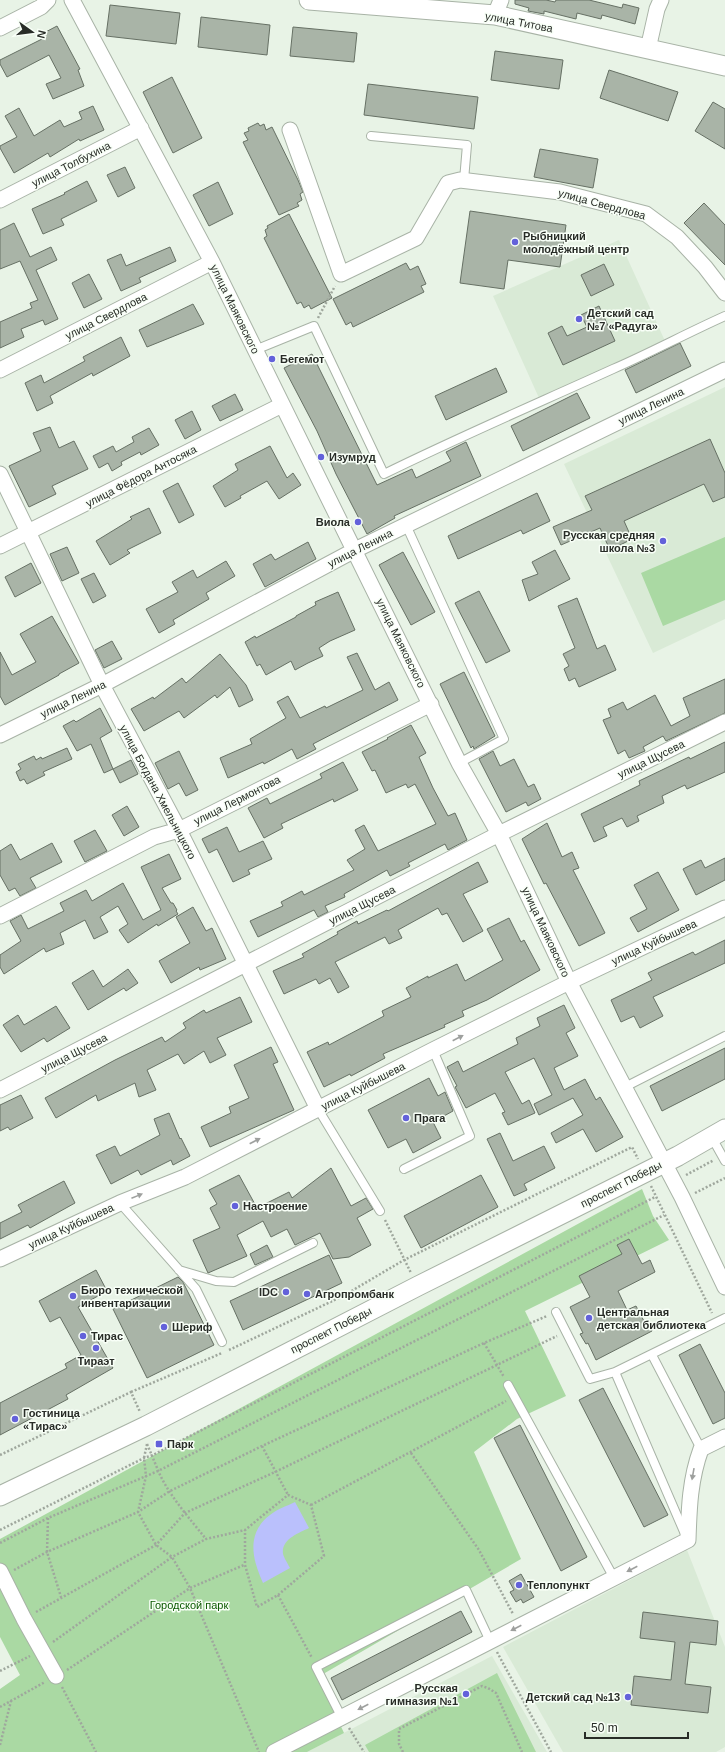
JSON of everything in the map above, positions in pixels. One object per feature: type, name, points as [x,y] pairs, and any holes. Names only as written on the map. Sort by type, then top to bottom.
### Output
[{"type":"street","points":[[0,28],[41,7],[48,0]]},
{"type":"street","name":"улица Маяковского","points":[[72,0],[212,262],[459,763],[499,834],[570,982],[624,1088],[663,1163],[688,1195],[725,1287]]},
{"type":"street","name":"улица Титова","points":[[309,0],[498,8],[648,49],[725,66]]},
{"type":"street","points":[[648,49],[657,9],[661,0]]},
{"type":"street","name":"улица Толбухина","points":[[0,200],[141,128]]},
{"type":"street","points":[[290,130],[341,274]]},
{"type":"street","name":"улица Свердлова","points":[[341,274],[416,238],[448,183],[464,180],[560,192],[646,214],[677,237],[705,267],[725,292]]},
{"type":"street","name":"улица Свердлова","points":[[0,370],[212,262]]},
{"type":"street","name":"улица Ленина","points":[[0,735],[102,685],[355,550],[725,370]]},
{"type":"street","name":"улица Фёдора Антосяка","points":[[0,546],[282,405]]},
{"type":"street","name":"улица Богдана Хмельницкого","points":[[0,474],[29,531],[102,685],[179,830],[318,1109]]},
{"type":"street","name":"улица Лермонтова","points":[[0,916],[154,837],[179,830],[431,704]]},
{"type":"street","name":"улица Щусева","points":[[0,1090],[499,834],[725,722]]},
{"type":"street","name":"улица Куйбышева","points":[[0,1259],[120,1203],[185,1178],[433,1050],[570,982],[725,908]]},
{"type":"street","name":"проспект Победы","points":[[0,1496],[146,1426],[418,1286],[663,1163],[718,1132]]},
{"type":"street","points":[[274,1752],[688,1540],[689,1501],[694,1468],[701,1449],[725,1437]]},
{"type":"street","points":[[1,1573],[24,1619],[56,1676]]},
{"type":"lane","points":[[371,136],[467,145],[464,180]]},
{"type":"lane","points":[[255,350],[314,326],[384,474],[472,431],[615,369],[681,335],[725,316]]},
{"type":"lane","points":[[406,525],[504,739],[459,763]]},
{"type":"lane","points":[[624,1088],[725,1036]]},
{"type":"lane","points":[[404,1169],[470,1136],[433,1050]]},
{"type":"lane","points":[[318,1109],[380,1211]]},
{"type":"lane","points":[[718,1132],[723,1158]]},
{"type":"lane","points":[[120,1203],[176,1269],[196,1290],[222,1342]]},
{"type":"lane","points":[[176,1269],[210,1280],[234,1282],[313,1242]]},
{"type":"lane","points":[[556,1312],[590,1379],[615,1372],[725,1318]]},
{"type":"lane","points":[[652,1354],[701,1449]]},
{"type":"lane","points":[[615,1372],[688,1540]]},
{"type":"lane","points":[[508,1384],[516,1396],[614,1578]]},
{"type":"lane","points":[[342,1718],[316,1667],[466,1590],[490,1641]]},
{"type":"path","points":[[314,326],[341,274]]},
{"type":"path","points":[[0,1455],[131,1392],[249,1342],[343,1296],[404,1260],[632,1147],[639,1162]]},
{"type":"path","points":[[689,1180],[686,1174],[723,1158]]},
{"type":"path","points":[[688,1195],[725,1178]]},
{"type":"path","points":[[650,1185],[716,1322]]},
{"type":"path","points":[[688,1195],[692,1186]]},
{"type":"path","points":[[688,1195],[699,1199]]},
{"type":"path","points":[[0,1530],[144,1458],[153,1455],[655,1197]]},
{"type":"path","points":[[380,1211],[418,1286]]},
{"type":"path","points":[[0,1543],[48,1518],[158,1471],[664,1215]]},
{"type":"path","points":[[1,1573],[138,1512],[170,1491],[262,1446],[484,1343],[556,1312]]},
{"type":"path","points":[[24,1619],[156,1545],[186,1513],[498,1366],[565,1332]]},
{"type":"path","points":[[484,1343],[508,1384]]},
{"type":"path","points":[[131,1392],[146,1426]]},
{"type":"path","points":[[311,1505],[516,1396]]},
{"type":"path","points":[[206,1539],[170,1491],[158,1471],[153,1455],[147,1444],[144,1458],[146,1476],[138,1512],[156,1545],[172,1557],[190,1588],[259,1752]]},
{"type":"path","points":[[262,1446],[288,1495],[311,1505]]},
{"type":"path","points":[[411,1452],[479,1550],[520,1626]]},
{"type":"path","points":[[0,1671],[41,1650],[172,1557],[206,1539],[245,1530],[288,1495]]},
{"type":"path","points":[[245,1530],[245,1565],[257,1607],[278,1595],[324,1556],[311,1505]]},
{"type":"path","points":[[48,1518],[47,1552],[62,1597]]},
{"type":"path","points":[[0,1707],[56,1676],[190,1588],[245,1565]]},
{"type":"path","points":[[278,1595],[316,1667]]},
{"type":"path","points":[[490,1641],[551,1752]]},
{"type":"path","points":[[56,1676],[96,1752]]},
{"type":"path","points":[[404,1752],[399,1744],[399,1729],[482,1686],[496,1693],[522,1752]]},
{"type":"path","points":[[0,1745],[11,1700]]},
{"type":"path","points":[[342,1718],[364,1752]]},
{"type":"shaded area","name":"Детский сад №7 «Радуга»","points":[[619,240],[665,341],[539,398],[493,296]]},
{"type":"shaded area","name":"Русская средняя школа №3","points":[[725,387],[725,619],[653,653],[564,464]]},
{"type":"shaded area","name":"Детский сад №13","points":[[687,1550],[725,1647],[725,1747],[716,1752],[563,1752],[503,1647]]},
{"type":"shaded area","name":"Русская гимназия №1","points":[[492,1656],[547,1752],[307,1752]]},
{"type":"green space","points":[[725,537],[725,600],[663,626],[641,573]]},
{"type":"green space","name":"Городской парк","points":[[642,1189],[653,1216],[669,1240],[525,1311],[566,1396],[517,1419],[474,1452],[521,1559],[318,1677],[344,1733],[307,1752],[0,1752],[0,1689],[20,1675],[0,1637],[0,1539]]},
{"type":"green space","name":"Русская гимназия №1","points":[[497,1673],[536,1752],[369,1752],[365,1745]]},
{"type":"water","points":[[295,1502],[309,1528],[296,1534],[285,1544],[283,1554],[290,1568],[263,1583],[254,1556],[254,1538],[257,1530],[262,1522],[273,1513]]},
{"type":"building","points":[[515,0],[546,0],[555,2],[556,0],[589,0],[622,8],[623,4],[639,8],[635,24],[602,15],[601,19],[577,13],[576,19],[544,11],[544,14],[528,11],[529,8],[515,4]]},
{"type":"building","points":[[110,5],[180,13],[176,44],[106,36]]},
{"type":"building","points":[[201,17],[270,25],[267,55],[198,47]]},
{"type":"building","points":[[57,26],[80,69],[78,70],[84,86],[53,99],[46,84],[61,78],[49,55],[7,77],[0,64],[0,60],[42,39],[40,35]]},
{"type":"building","points":[[293,27],[357,33],[354,62],[290,56]]},
{"type":"building","points":[[495,51],[563,60],[559,89],[491,80]]},
{"type":"building","points":[[609,70],[678,92],[668,121],[600,98]]},
{"type":"building","points":[[172,77],[202,138],[173,153],[143,92]]},
{"type":"building","points":[[368,84],[478,97],[474,129],[364,115]]},
{"type":"building","points":[[713,102],[725,109],[725,149],[695,131]]},
{"type":"building","points":[[93,106],[104,130],[80,141],[79,139],[50,157],[48,153],[14,173],[0,148],[0,146],[17,137],[5,116],[19,108],[34,136],[60,120],[64,127],[82,119],[79,112]]},
{"type":"building","points":[[258,123],[260,126],[264,124],[266,130],[272,127],[303,192],[300,194],[302,200],[297,203],[299,206],[279,215],[243,142],[248,140],[244,133],[249,131],[248,128]]},
{"type":"building","points":[[540,149],[598,159],[593,188],[534,177]]},
{"type":"building","points":[[125,167],[135,188],[118,197],[107,175]]},
{"type":"building","points":[[87,181],[97,201],[61,219],[64,225],[43,234],[32,209],[65,194],[64,193]]},
{"type":"building","points":[[218,182],[233,214],[209,226],[193,195]]},
{"type":"building","points":[[704,203],[725,225],[725,265],[684,223]]},
{"type":"building","name":"Рыбницкий молодёжный центр","points":[[470,211],[566,225],[560,267],[508,260],[504,289],[460,283]]},
{"type":"building","points":[[289,214],[332,298],[311,309],[309,305],[304,308],[301,302],[297,304],[264,238],[267,236],[265,230],[268,228],[267,226]]},
{"type":"building","points":[[14,223],[30,257],[51,247],[57,260],[36,270],[58,319],[45,325],[43,320],[21,329],[24,337],[0,348],[0,322],[32,308],[30,303],[38,300],[20,261],[0,269],[0,230]]},
{"type":"building","points":[[170,247],[176,261],[139,278],[141,282],[121,291],[107,260],[121,254],[126,266]]},
{"type":"building","points":[[406,263],[410,270],[418,266],[426,284],[421,286],[424,292],[353,327],[351,322],[346,325],[333,299]]},
{"type":"building","points":[[604,264],[614,285],[591,296],[581,275]]},
{"type":"building","points":[[89,274],[102,299],[84,308],[72,283]]},
{"type":"building","points":[[193,304],[204,324],[147,347],[139,330]]},
{"type":"building","points":[[599,306],[615,341],[563,365],[548,333],[562,326],[567,336],[587,327],[581,315]]},
{"type":"building","points":[[121,337],[130,356],[93,376],[92,373],[50,396],[53,403],[37,411],[25,383],[41,375],[44,383],[85,361],[83,357]]},
{"type":"building","points":[[680,343],[691,366],[636,393],[625,370]]},
{"type":"building","points":[[312,354],[377,485],[412,469],[416,478],[451,461],[446,452],[466,442],[481,476],[394,516],[395,518],[367,534],[336,474],[317,431],[284,368]]},
{"type":"building","points":[[496,368],[507,392],[446,420],[435,396]]},
{"type":"building","points":[[577,393],[590,418],[523,451],[511,426]]},
{"type":"building","points":[[235,394],[243,410],[220,421],[212,406]]},
{"type":"building","points":[[192,411],[201,430],[185,439],[175,420]]},
{"type":"building","points":[[50,427],[59,448],[74,441],[88,469],[52,486],[56,494],[29,507],[9,466],[41,451],[33,433]]},
{"type":"building","points":[[149,428],[159,445],[141,455],[140,452],[121,462],[122,465],[112,471],[108,463],[99,468],[93,456],[113,446],[116,452],[134,442],[132,437]]},
{"type":"building","points":[[710,439],[725,473],[725,497],[713,502],[704,484],[624,521],[632,539],[610,550],[600,528],[561,545],[553,527],[592,510],[585,496]]},
{"type":"building","points":[[270,446],[287,478],[293,473],[301,485],[279,499],[267,481],[240,496],[241,498],[225,507],[213,486],[238,470],[235,464]]},
{"type":"building","points":[[178,483],[194,515],[179,523],[163,491]]},
{"type":"building","points":[[537,493],[550,521],[523,534],[521,530],[458,559],[448,536]]},
{"type":"building","points":[[149,508],[161,533],[127,550],[130,553],[110,565],[96,541],[132,519],[130,517]]},
{"type":"building","points":[[308,542],[316,559],[265,587],[253,564],[271,554],[275,560]]},
{"type":"building","points":[[67,547],[79,573],[62,581],[50,554]]},
{"type":"building","points":[[555,550],[570,579],[529,601],[522,580],[538,574],[532,562]]},
{"type":"building","points":[[403,552],[435,612],[411,625],[379,565]]},
{"type":"building","points":[[226,561],[235,576],[206,593],[209,599],[173,620],[175,624],[159,633],[146,609],[178,592],[172,582],[193,570],[197,578]]},
{"type":"building","points":[[31,563],[41,583],[15,597],[5,577]]},
{"type":"building","points":[[94,573],[106,596],[93,603],[81,579]]},
{"type":"building","points":[[479,591],[510,651],[486,663],[455,603]]},
{"type":"building","points":[[338,592],[355,630],[330,641],[319,648],[323,656],[295,670],[291,661],[266,675],[260,664],[257,666],[245,642],[255,636],[256,638],[296,617],[316,605],[315,602]]},
{"type":"building","points":[[577,598],[597,649],[605,645],[616,670],[579,687],[575,678],[569,681],[564,669],[569,666],[563,654],[575,648],[558,606]]},
{"type":"building","points":[[52,616],[79,663],[5,705],[0,696],[0,652],[12,675],[36,662],[20,634]]},
{"type":"building","points":[[112,641],[122,659],[104,668],[95,650]]},
{"type":"building","points":[[357,653],[375,690],[389,682],[398,700],[313,744],[316,749],[297,759],[292,749],[264,764],[263,762],[228,778],[220,758],[252,744],[250,739],[286,718],[277,702],[288,696],[300,718],[325,706],[326,708],[363,690],[347,657]]},
{"type":"building","points":[[220,654],[246,685],[253,700],[239,707],[230,687],[217,698],[215,695],[184,718],[179,711],[144,731],[131,709],[153,697],[154,699],[182,678],[186,683]]},
{"type":"building","points":[[464,672],[495,736],[474,749],[473,746],[471,748],[440,684]]},
{"type":"building","points":[[725,679],[725,713],[666,741],[663,736],[643,747],[645,751],[629,758],[625,750],[618,754],[603,720],[611,717],[608,709],[623,702],[627,710],[655,695],[671,726],[690,716],[683,698]]},
{"type":"building","points":[[100,708],[112,731],[100,738],[113,769],[104,773],[91,744],[77,751],[63,726],[74,720],[76,722]]},
{"type":"building","points":[[411,725],[426,753],[419,757],[433,788],[448,816],[455,813],[467,840],[448,850],[445,844],[408,863],[410,866],[390,876],[387,870],[344,894],[345,897],[325,906],[328,912],[318,917],[314,910],[258,937],[250,921],[283,906],[281,902],[302,891],[304,895],[354,870],[347,860],[365,849],[355,830],[364,825],[378,851],[436,824],[415,784],[408,788],[406,784],[386,793],[375,770],[372,771],[362,752]]},
{"type":"building","points":[[725,742],[725,772],[687,789],[685,785],[662,796],[664,803],[637,816],[639,821],[627,827],[622,818],[603,827],[607,836],[594,842],[581,814],[640,785],[639,781],[689,757],[690,759]]},
{"type":"building","points":[[67,748],[72,759],[43,772],[45,775],[27,784],[24,779],[20,781],[16,772],[21,769],[18,764],[34,756],[36,760],[41,757],[42,759]]},
{"type":"building","points":[[179,751],[198,790],[186,796],[179,783],[168,789],[155,763]]},
{"type":"building","points":[[493,751],[500,766],[514,759],[528,787],[534,784],[541,799],[528,806],[526,802],[506,812],[479,759]]},
{"type":"building","points":[[131,760],[138,774],[120,783],[113,769]]},
{"type":"building","points":[[343,762],[358,790],[334,802],[333,799],[281,824],[283,828],[264,838],[248,808],[267,798],[270,804],[322,778],[320,774]]},
{"type":"building","points":[[127,806],[139,827],[124,836],[112,815]]},
{"type":"building","points":[[547,823],[562,857],[572,852],[579,868],[573,870],[605,933],[579,946],[546,883],[544,884],[522,839]]},
{"type":"building","points":[[227,827],[239,852],[263,841],[272,859],[248,870],[250,874],[233,882],[217,849],[209,853],[202,839]]},
{"type":"building","points":[[95,830],[107,851],[85,862],[74,841]]},
{"type":"building","points":[[52,843],[62,862],[30,878],[36,888],[20,896],[15,888],[9,891],[0,875],[0,851],[11,844],[20,860]]},
{"type":"building","points":[[169,854],[181,879],[162,888],[171,903],[173,903],[178,914],[158,926],[157,924],[128,943],[119,930],[128,924],[118,906],[100,917],[108,932],[94,939],[85,920],[60,933],[64,944],[46,952],[44,948],[4,974],[0,967],[0,955],[21,941],[10,921],[21,915],[28,929],[64,911],[60,903],[86,890],[92,901],[123,883],[143,920],[161,910],[141,867]]},
{"type":"building","points":[[725,858],[725,880],[696,895],[683,869],[701,860],[705,868]]},
{"type":"building","points":[[478,862],[488,882],[463,894],[483,931],[463,942],[447,913],[442,915],[438,908],[398,930],[402,938],[389,944],[385,937],[335,962],[349,987],[338,993],[330,978],[319,984],[316,979],[284,994],[273,971],[304,957],[302,954],[338,934],[337,932],[357,921],[358,924],[387,910],[388,911]]},
{"type":"building","points":[[658,872],[679,910],[638,932],[630,918],[647,909],[634,885]]},
{"type":"building","points":[[193,907],[206,931],[212,928],[226,959],[200,970],[199,967],[171,983],[159,961],[190,943],[176,917]]},
{"type":"building","points":[[509,918],[521,942],[524,940],[540,970],[487,1000],[462,1011],[464,1016],[444,1025],[445,1027],[383,1054],[385,1058],[351,1076],[350,1074],[324,1087],[307,1052],[328,1042],[329,1045],[384,1016],[382,1011],[411,997],[406,988],[428,976],[428,978],[457,964],[465,981],[503,960],[487,929]]},
{"type":"building","points":[[725,940],[725,963],[653,997],[663,1016],[640,1028],[634,1016],[621,1022],[611,1000],[652,980],[648,973],[693,952],[695,955]]},
{"type":"building","points":[[128,969],[138,983],[126,991],[124,988],[88,1010],[72,983],[93,970],[103,987]]},
{"type":"building","points":[[240,997],[252,1022],[217,1038],[226,1055],[210,1063],[204,1051],[184,1064],[178,1054],[147,1070],[156,1090],[139,1097],[135,1083],[98,1101],[96,1095],[56,1118],[45,1098],[115,1060],[162,1037],[165,1042],[186,1028],[183,1023],[204,1010],[206,1013]]},
{"type":"building","points":[[564,1005],[575,1028],[566,1033],[578,1056],[554,1068],[564,1090],[585,1079],[596,1100],[600,1097],[623,1137],[596,1152],[583,1129],[556,1143],[551,1133],[583,1115],[573,1098],[539,1115],[534,1104],[552,1095],[534,1058],[505,1072],[522,1104],[529,1100],[535,1113],[508,1125],[502,1113],[505,1112],[495,1093],[466,1108],[447,1067],[458,1061],[463,1072],[518,1044],[516,1038],[540,1026],[537,1018]]},
{"type":"building","points":[[56,1006],[70,1028],[47,1042],[44,1038],[21,1052],[3,1025],[18,1015],[24,1025]]},
{"type":"building","points":[[271,1047],[278,1062],[273,1064],[294,1110],[210,1147],[201,1127],[231,1113],[229,1107],[249,1098],[234,1065]]},
{"type":"building","points":[[725,1048],[725,1079],[662,1111],[650,1086]]},
{"type":"building","name":"Прага","points":[[429,1078],[438,1096],[445,1092],[453,1111],[433,1122],[441,1138],[413,1153],[406,1139],[388,1148],[368,1110]]},
{"type":"building","points":[[21,1095],[33,1118],[10,1130],[8,1127],[0,1131],[0,1105]]},
{"type":"building","points":[[169,1113],[180,1139],[181,1138],[190,1156],[173,1165],[171,1160],[141,1175],[138,1170],[111,1184],[96,1155],[115,1146],[120,1156],[160,1135],[154,1119]]},
{"type":"building","points":[[500,1133],[513,1161],[544,1146],[555,1168],[524,1184],[527,1190],[514,1196],[487,1139]]},
{"type":"building","points":[[331,1168],[351,1206],[366,1198],[373,1209],[357,1218],[371,1245],[349,1257],[333,1259],[320,1233],[295,1245],[287,1229],[271,1237],[263,1221],[237,1235],[247,1256],[208,1273],[193,1240],[220,1228],[210,1208],[217,1204],[209,1190],[239,1175],[257,1208],[289,1192],[292,1198]]},
{"type":"building","points":[[481,1175],[498,1207],[421,1248],[404,1216]]},
{"type":"building","points":[[64,1181],[75,1203],[30,1228],[28,1225],[0,1239],[0,1223],[22,1212],[18,1205]]},
{"type":"building","points":[[629,1239],[642,1264],[650,1260],[655,1272],[618,1291],[627,1310],[636,1306],[645,1323],[647,1321],[652,1331],[596,1360],[588,1343],[586,1344],[580,1334],[583,1333],[570,1307],[590,1297],[579,1276],[622,1254],[617,1245]]},
{"type":"building","points":[[267,1245],[273,1257],[255,1265],[250,1254]]},
{"type":"building","name":"IDC","points":[[329,1255],[342,1283],[243,1330],[230,1301]]},
{"type":"building","points":[[96,1270],[107,1291],[78,1307],[113,1368],[66,1395],[68,1399],[0,1435],[0,1403],[67,1368],[65,1364],[81,1355],[60,1317],[50,1322],[39,1301]]},
{"type":"building","name":"Шериф","points":[[178,1277],[183,1282],[214,1345],[147,1378],[113,1309]]},
{"type":"building","points":[[700,1344],[725,1393],[725,1418],[713,1424],[679,1355]]},
{"type":"building","points":[[603,1388],[668,1515],[644,1527],[579,1400]]},
{"type":"building","points":[[520,1425],[587,1557],[561,1571],[494,1438]]},
{"type":"building","name":"Теплопункт","points":[[521,1574],[534,1597],[523,1603],[521,1599],[516,1602],[510,1592],[514,1590],[509,1581]]},
{"type":"building","points":[[461,1611],[472,1632],[342,1700],[331,1678]]},
{"type":"building","points":[[643,1612],[718,1621],[716,1645],[690,1642],[685,1684],[711,1687],[708,1713],[631,1705],[634,1676],[671,1680],[675,1642],[640,1638]]},
{"type":"place","name":"Рыбницкий молодёжный центр","points":[[515,242]]},
{"type":"place","name":"Детский сад №7 «Радуга»","points":[[579,319]]},
{"type":"place","name":"Бегемот","points":[[272,359]]},
{"type":"place","name":"Изумруд","points":[[321,457]]},
{"type":"place","name":"Виола","points":[[358,522]]},
{"type":"place","name":"Русская средняя школа №3","points":[[663,541]]},
{"type":"place","name":"Прага","points":[[406,1118]]},
{"type":"place","name":"Настроение","points":[[235,1206]]},
{"type":"place","name":"IDC","points":[[286,1292]]},
{"type":"place","name":"Агропромбанк","points":[[307,1294]]},
{"type":"place","name":"Бюро технической инвентаризации","points":[[73,1296]]},
{"type":"place","name":"Центральная детская библиотека","points":[[589,1318]]},
{"type":"place","name":"Шериф","points":[[164,1327]]},
{"type":"place","name":"Тирас","points":[[83,1336]]},
{"type":"place","name":"Тираэт","points":[[96,1348]]},
{"type":"place","name":"Гостиница «Тирас»","points":[[15,1419]]},
{"type":"place","name":"Парк","points":[[159,1444]]},
{"type":"place","name":"Теплопункт","points":[[519,1585]]},
{"type":"place","name":"Русская гимназия №1","points":[[466,1694]]},
{"type":"place","name":"Детский сад №13","points":[[628,1697]]}]
